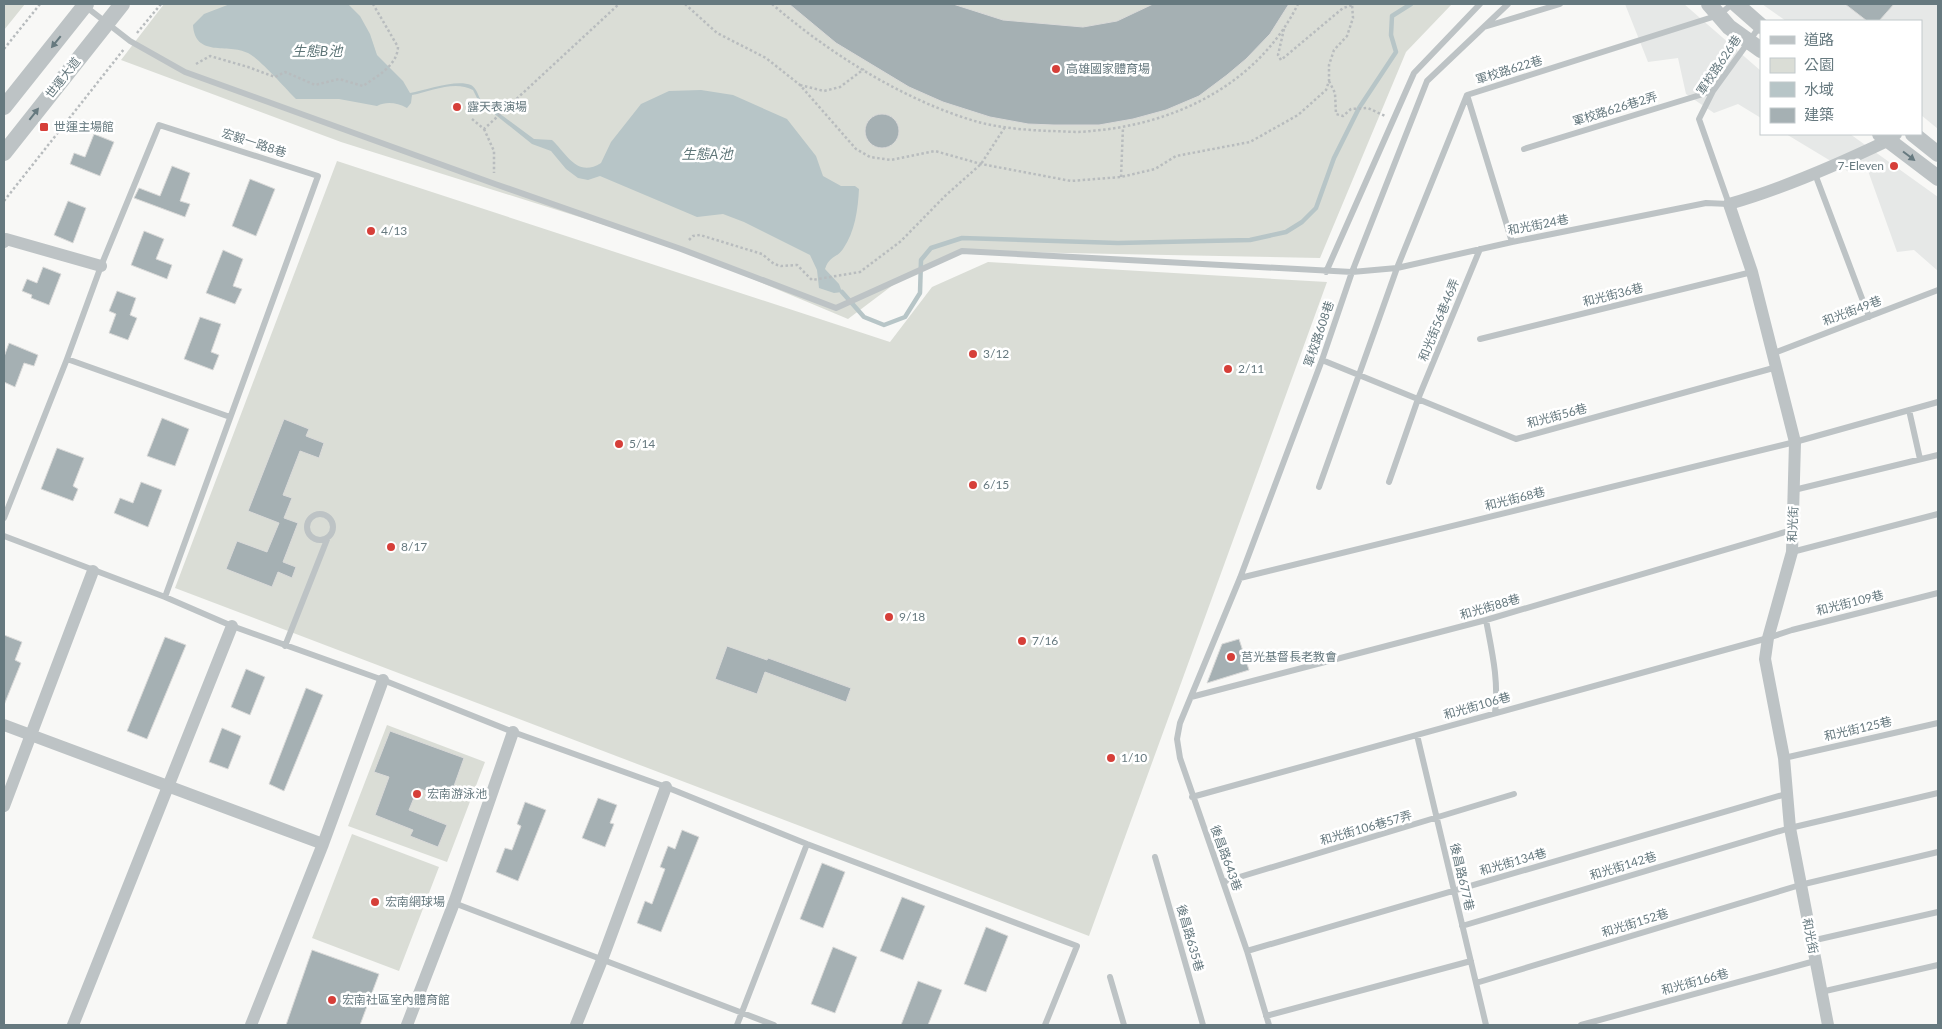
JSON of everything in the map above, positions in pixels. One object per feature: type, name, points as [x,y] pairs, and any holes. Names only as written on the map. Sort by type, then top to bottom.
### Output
[{"type":"street","points":[[4,107],[85,4]]},
{"type":"street","name":"世運大道","points":[[4,153],[122,4]]},
{"type":"street","points":[[1736,4],[1760,25]]},
{"type":"street","points":[[1714,10],[1729,27],[1755,46]]},
{"type":"street","points":[[1914,135],[1938,154]]},
{"type":"street","points":[[1730,204],[1764,194],[1815,174],[1888,136],[1938,178]]},
{"type":"street","name":"和光街","points":[[1730,204],[1752,272],[1795,442],[1792,552],[1768,638],[1765,660],[1784,758],[1790,828],[1828,1025]]},
{"type":"street","points":[[4,242],[6,239],[101,266]]},
{"type":"street","points":[[4,806],[93,571]]},
{"type":"street","points":[[72,1025],[232,626]]},
{"type":"street","points":[[251,1025],[323,844],[383,680]]},
{"type":"street","points":[[4,725],[323,844]]},
{"type":"street","points":[[407,1025],[454,903],[513,732]]},
{"type":"street","points":[[576,1025],[666,787]]},
{"type":"lane","name":"和光街24巷","points":[[85,4],[106,24],[130,41],[185,72],[681,249],[836,308],[962,251],[1352,272],[1397,268],[1512,242],[1706,203],[1730,204]]},
{"type":"lane","points":[[1326,272],[1414,73],[1480,4]]},
{"type":"lane","name":"軍校路608巷","points":[[1191,697],[1240,578],[1322,360],[1352,272],[1427,82],[1508,4]]},
{"type":"lane","points":[[1483,28],[1560,4]]},
{"type":"lane","name":"軍校路622巷","points":[[1319,487],[1397,268],[1467,95],[1732,4]]},
{"type":"lane","name":"軍校路626巷","points":[[1730,204],[1699,119],[1713,91],[1755,46],[1760,29]]},
{"type":"lane","name":"軍校路626巷2弄","points":[[1524,149],[1713,91]]},
{"type":"lane","points":[[1467,95],[1512,242]]},
{"type":"lane","name":"宏毅一路8巷","points":[[4,518],[67,359],[101,266],[159,125],[318,176],[165,597]]},
{"type":"lane","points":[[1815,174],[1869,317]]},
{"type":"lane","name":"和光街56巷46弄","points":[[1389,482],[1418,399],[1480,249]]},
{"type":"lane","name":"和光街36巷","points":[[1480,339],[1752,272]]},
{"type":"lane","name":"和光街49巷","points":[[1774,353],[1938,290]]},
{"type":"lane","points":[[67,359],[230,416]]},
{"type":"lane","name":"和光街56巷","points":[[1322,360],[1516,439],[1777,367]]},
{"type":"lane","name":"和光街68巷","points":[[1240,578],[1795,442],[1938,402]]},
{"type":"lane","points":[[1909,410],[1920,459]]},
{"type":"lane","points":[[1794,490],[1938,455]]},
{"type":"lane","points":[[285,646],[334,526],[331,518],[324,514],[312,517],[308,524],[309,533],[320,540],[328,537]]},
{"type":"lane","points":[[1792,552],[1938,514]]},
{"type":"lane","name":"和光街88巷","points":[[1191,697],[1486,620],[1792,530]]},
{"type":"lane","points":[[4,536],[165,597],[232,626],[383,680],[513,732],[666,787],[807,844],[1077,946],[1045,1025]]},
{"type":"lane","name":"和光街109巷","points":[[1768,638],[1792,630],[1938,593]]},
{"type":"lane","points":[[1486,620],[1498,693],[1495,713]]},
{"type":"lane","name":"和光街106巷","points":[[1192,797],[1768,638]]},
{"type":"lane","name":"後昌路643巷","points":[[1191,697],[1180,723],[1178,739],[1180,758],[1247,951],[1269,1025]]},
{"type":"lane","name":"和光街125巷","points":[[1784,758],[1938,723]]},
{"type":"lane","name":"後昌路677巷","points":[[1417,735],[1486,1025]]},
{"type":"lane","name":"和光街142巷","points":[[1462,926],[1790,828],[1938,793]]},
{"type":"lane","name":"和光街106巷57弄","points":[[1223,882],[1437,819],[1514,794]]},
{"type":"lane","name":"和光街134巷","points":[[1247,951],[1786,794]]},
{"type":"lane","points":[[737,1025],[807,844]]},
{"type":"lane","name":"和光街152巷","points":[[1476,982],[1800,885],[1938,852]]},
{"type":"lane","name":"後昌路635巷","points":[[1155,857],[1203,1025]]},
{"type":"lane","points":[[454,903],[774,1025]]},
{"type":"lane","points":[[1811,941],[1938,912]]},
{"type":"lane","points":[[1266,1016],[1471,961]]},
{"type":"lane","name":"和光街166巷","points":[[1581,1025],[1815,961]]},
{"type":"lane","points":[[1821,992],[1938,965]]},
{"type":"lane","points":[[1110,977],[1124,1025]]},
{"type":"path","points":[[4,49],[40,4]]},
{"type":"path","points":[[4,201],[161,4]]},
{"type":"path","points":[[210,56],[275,77],[285,72],[315,85],[339,79],[362,86],[392,65],[398,54],[398,47],[373,4]]},
{"type":"path","points":[[484,129],[618,4]]},
{"type":"path","points":[[685,4],[717,33],[766,58],[800,85],[856,149],[870,157],[891,160],[935,151],[981,164],[1071,181],[1121,177],[1155,169],[1176,156],[1250,142],[1298,115],[1326,90],[1329,81],[1329,65],[1334,50],[1347,36],[1353,18],[1352,4],[1343,8],[1281,60],[1278,56],[1284,28]]},
{"type":"path","points":[[772,4],[813,36],[884,83],[910,96],[980,122],[1019,130],[1090,132],[1123,127],[1168,115],[1203,100],[1230,84],[1262,57],[1284,28],[1298,4]]},
{"type":"path","points":[[800,85],[824,91],[840,87],[864,69]]},
{"type":"path","points":[[1329,81],[1335,93],[1336,114],[1343,116],[1351,109],[1368,108],[1393,119]]},
{"type":"path","points":[[472,119],[484,129],[494,151],[495,184]]},
{"type":"path","points":[[681,249],[693,236],[700,235],[762,254],[774,264],[781,266],[797,265],[812,280],[860,272],[901,240],[945,196],[981,164],[1005,127]]},
{"type":"path","points":[[1121,177],[1123,127]]},
{"type":"shaded area","points":[[1625,4],[1684,4],[1760,70],[1760,117],[1738,104],[1714,113],[1686,94],[1678,58],[1648,62]]},
{"type":"shaded area","points":[[1762,4],[1938,4],[1938,129],[1922,116],[1922,20],[1785,20]]},
{"type":"shaded area","points":[[1788,135],[1851,135],[1938,197],[1938,271],[1914,250],[1897,252],[1867,168],[1849,172]]},
{"type":"green space","points":[[4,4],[25,4],[4,30]]},
{"type":"green space","points":[[164,4],[1452,4],[1406,52],[1320,258],[962,251],[897,282],[848,319],[681,249],[341,142],[121,60]]},
{"type":"green space","points":[[337,161],[890,342],[932,287],[988,262],[1327,282],[1089,936],[175,588]]},
{"type":"green space","name":"宏南游泳池","points":[[387,725],[485,762],[447,862],[348,826]]},
{"type":"green space","name":"宏南網球場","points":[[352,834],[439,867],[399,971],[312,938]]},
{"type":"water","name":"生態A池","points":[[230,4],[348,4],[360,16],[370,34],[377,55],[403,81],[410,93],[449,84],[465,83],[471,85],[476,89],[480,99],[534,139],[552,140],[573,162],[585,168],[601,163],[611,142],[641,104],[669,91],[701,90],[733,95],[787,119],[816,156],[823,176],[841,186],[855,186],[859,189],[857,212],[853,228],[843,249],[831,259],[825,269],[839,284],[842,292],[834,293],[819,288],[817,270],[810,255],[744,222],[723,214],[697,217],[600,176],[588,180],[578,178],[566,169],[551,151],[532,144],[482,104],[473,90],[466,87],[443,87],[412,95],[411,103],[407,108],[392,103],[377,106],[339,99],[296,99],[253,56],[240,50],[206,46],[195,35],[193,25],[204,14]]},
{"type":"building","name":"高雄國家體育場","points":[[789,4],[953,4],[1003,20],[1083,27],[1117,21],[1153,4],[1289,4],[1270,34],[1246,59],[1199,96],[1166,110],[1133,119],[1099,125],[1054,125],[1028,124],[990,117],[943,102],[909,87],[836,43]]},
{"type":"building","points":[[1845,4],[1894,4],[1880,20],[1866,20]]},
{"type":"building","points":[[882,114],[889,115],[894,119],[898,124],[898,138],[894,143],[889,147],[882,148],[875,147],[870,143],[866,138],[865,131],[866,124],[870,119],[875,115]]},
{"type":"building","points":[[94,134],[114,142],[100,176],[70,164],[74,153],[85,157]]},
{"type":"building","points":[[172,166],[190,173],[180,201],[190,204],[185,217],[134,198],[139,188],[160,196]]},
{"type":"building","points":[[250,179],[275,189],[256,236],[232,226]]},
{"type":"building","points":[[68,201],[86,208],[73,243],[54,235]]},
{"type":"building","points":[[144,231],[164,239],[156,259],[172,265],[167,279],[131,265]]},
{"type":"building","points":[[223,250],[243,259],[233,286],[242,289],[235,304],[206,293]]},
{"type":"building","points":[[43,267],[61,274],[49,305],[31,298],[32,295],[22,291],[27,279],[37,283]]},
{"type":"building","points":[[117,291],[136,298],[130,315],[137,318],[128,340],[109,333],[116,314],[109,311]]},
{"type":"building","points":[[200,317],[221,324],[211,352],[219,355],[213,370],[184,359]]},
{"type":"building","points":[[9,343],[38,355],[34,366],[24,363],[15,387],[4,382],[4,357]]},
{"type":"building","points":[[162,418],[189,429],[175,466],[147,456]]},
{"type":"building","points":[[284,419],[309,429],[306,436],[324,443],[319,458],[300,451],[283,495],[292,498],[284,518],[298,523],[283,562],[296,567],[292,578],[278,572],[272,587],[226,569],[237,541],[267,552],[279,523],[248,511]]},
{"type":"building","points":[[57,448],[84,458],[73,486],[78,489],[73,501],[41,489]]},
{"type":"building","points":[[141,482],[162,490],[148,527],[114,513],[120,498],[133,503]]},
{"type":"building","points":[[4,635],[22,642],[15,660],[21,663],[4,705]]},
{"type":"building","points":[[165,637],[186,645],[147,739],[127,731]]},
{"type":"building","name":"莒光基督長老教會","points":[[1239,639],[1249,670],[1207,683],[1222,644]]},
{"type":"building","points":[[727,646],[767,660],[768,658],[851,688],[846,702],[765,672],[757,694],[715,679]]},
{"type":"building","points":[[246,669],[265,677],[250,715],[231,707]]},
{"type":"building","points":[[306,688],[323,695],[284,791],[269,784]]},
{"type":"building","points":[[222,728],[241,736],[228,769],[209,762]]},
{"type":"building","points":[[390,731],[464,758],[449,800],[418,788],[409,810],[447,825],[438,847],[410,836],[413,830],[375,815],[389,777],[374,772]]},
{"type":"building","points":[[598,798],[617,805],[610,823],[614,824],[605,847],[582,838]]},
{"type":"building","points":[[525,802],[546,810],[518,881],[496,872],[505,848],[512,850],[521,826],[517,824]]},
{"type":"building","points":[[682,830],[699,837],[661,932],[637,923],[645,901],[652,904],[665,869],[660,867],[668,846],[675,849]]},
{"type":"building","points":[[822,863],[845,872],[823,928],[800,919]]},
{"type":"building","points":[[902,897],[925,906],[903,960],[880,951]]},
{"type":"building","points":[[986,927],[1008,936],[986,992],[964,984]]},
{"type":"building","points":[[833,947],[857,957],[835,1013],[811,1004]]},
{"type":"building","name":"宏南社區室內體育館","points":[[312,950],[379,974],[360,1025],[286,1025]]},
{"type":"building","points":[[918,981],[942,990],[928,1025],[901,1025]]},
{"type":"waterway","points":[[842,292],[864,317],[884,325],[905,317],[920,293],[921,260],[931,248],[962,238],[1118,243],[1250,240],[1286,232],[1302,222],[1316,208],[1334,158],[1359,108],[1396,52],[1391,35],[1392,16],[1411,4]]},
{"type":"place","name":"高雄國家體育場","points":[[1056,69]]},
{"type":"place","name":"露天表演場","points":[[457,107]]},
{"type":"place","name":"世運主場館","points":[[44,127]]},
{"type":"place","name":"7-Eleven","points":[[1894,166]]},
{"type":"place","name":"4/13","points":[[371,231]]},
{"type":"place","name":"3/12","points":[[973,354]]},
{"type":"place","name":"2/11","points":[[1228,369]]},
{"type":"place","name":"5/14","points":[[619,444]]},
{"type":"place","name":"6/15","points":[[973,485]]},
{"type":"place","name":"8/17","points":[[391,547]]},
{"type":"place","name":"9/18","points":[[889,617]]},
{"type":"place","name":"7/16","points":[[1022,641]]},
{"type":"place","name":"莒光基督長老教會","points":[[1231,657]]},
{"type":"place","name":"1/10","points":[[1111,758]]},
{"type":"place","name":"宏南游泳池","points":[[417,794]]},
{"type":"place","name":"宏南網球場","points":[[375,902]]},
{"type":"place","name":"宏南社區室內體育館","points":[[332,1000]]},
{"type":"water label","name":"生態B池","points":[[317,51]]}]
